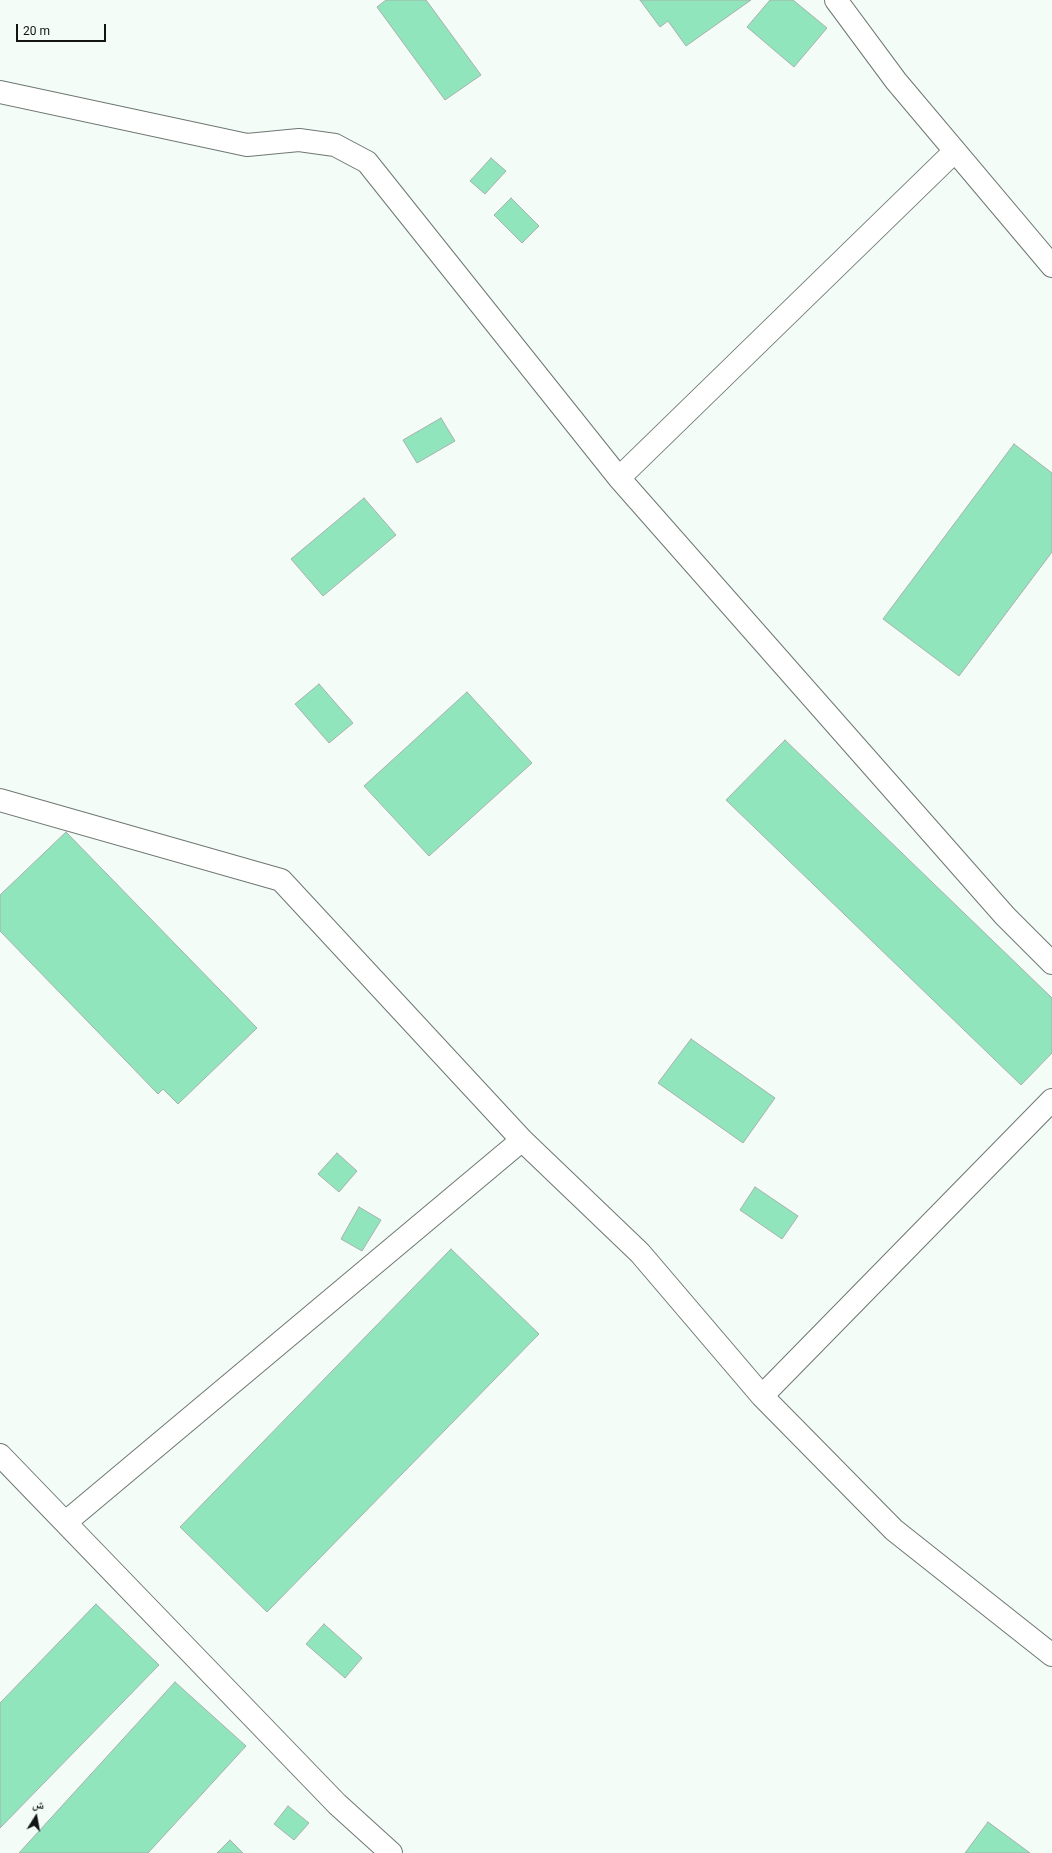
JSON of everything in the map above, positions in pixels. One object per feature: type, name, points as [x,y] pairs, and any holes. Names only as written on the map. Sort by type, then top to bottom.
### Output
[{"type":"street","points":[[836,0],[896,80],[1052,266]]},
{"type":"street","points":[[0,92],[247,145],[299,140],[335,145],[368,162],[619,478],[1006,916],[1052,963]]},
{"type":"street","points":[[619,478],[955,151]]},
{"type":"street","points":[[0,800],[281,880],[522,1140],[640,1253],[762,1396],[894,1530],[1052,1655]]},
{"type":"street","points":[[762,1396],[1052,1100]]},
{"type":"street","points":[[66,1522],[522,1140]]},
{"type":"street","points":[[0,1456],[66,1522],[337,1804],[391,1853]]},
{"type":"building","points":[[386,0],[426,0],[481,75],[445,100],[377,7]]},
{"type":"building","points":[[640,0],[751,0],[686,46],[668,21],[660,27]]},
{"type":"building","points":[[770,0],[793,0],[827,28],[794,67],[747,27]]},
{"type":"building","points":[[491,158],[506,171],[485,194],[470,181]]},
{"type":"building","points":[[511,198],[539,226],[522,243],[494,215]]},
{"type":"building","points":[[441,418],[455,441],[417,463],[403,440]]},
{"type":"building","points":[[1014,444],[1052,473],[1052,552],[959,676],[883,619]]},
{"type":"building","points":[[364,498],[396,535],[323,596],[291,559]]},
{"type":"building","points":[[319,684],[353,723],[329,743],[295,704]]},
{"type":"building","points":[[467,692],[532,763],[429,856],[364,786]]},
{"type":"building","points":[[785,740],[1052,998],[1052,1053],[1021,1085],[726,800]]},
{"type":"building","points":[[66,832],[257,1028],[178,1104],[163,1089],[158,1094],[0,931],[0,895]]},
{"type":"building","points":[[691,1039],[775,1098],[743,1143],[658,1083]]},
{"type":"building","points":[[337,1153],[357,1171],[339,1192],[318,1174]]},
{"type":"building","points":[[755,1187],[798,1216],[782,1239],[740,1210]]},
{"type":"building","points":[[359,1207],[381,1220],[362,1251],[341,1239]]},
{"type":"building","points":[[451,1249],[539,1334],[267,1612],[180,1527]]},
{"type":"building","points":[[96,1604],[159,1665],[0,1828],[0,1703]]},
{"type":"building","points":[[324,1624],[362,1658],[345,1678],[306,1644]]},
{"type":"building","points":[[175,1682],[246,1746],[148,1853],[19,1853]]},
{"type":"building","points":[[288,1806],[309,1823],[294,1840],[274,1824]]},
{"type":"building","points":[[988,1822],[1030,1853],[965,1853]]},
{"type":"building","points":[[230,1840],[243,1853],[217,1853]]}]
